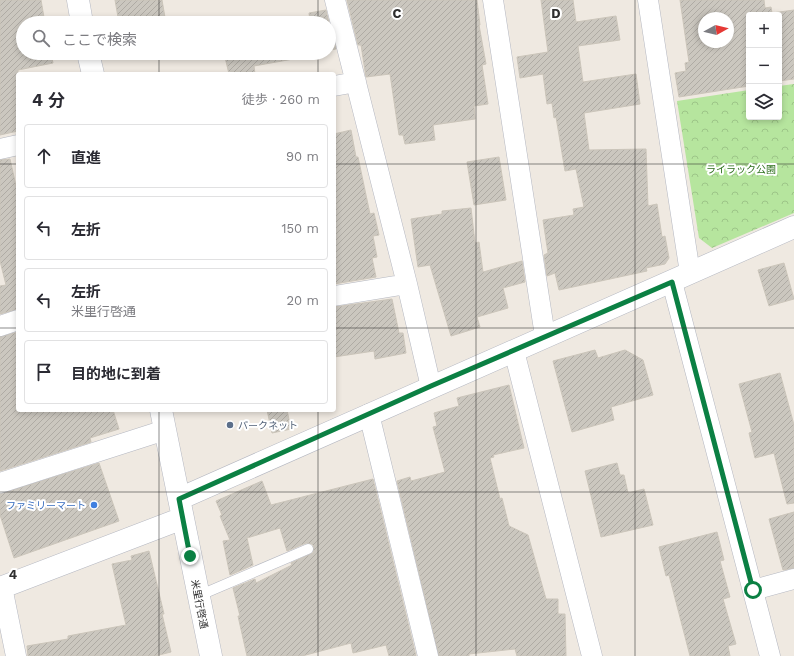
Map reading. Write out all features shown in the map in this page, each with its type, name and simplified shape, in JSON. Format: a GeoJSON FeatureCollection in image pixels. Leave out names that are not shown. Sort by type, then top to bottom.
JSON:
{"type":"FeatureCollection","features":[{"type":"Feature","properties":{"kind":"street"},"geometry":{"type":"LineString","coordinates":[[78,0],[81,16]]}},
{"type":"Feature","properties":{"kind":"street"},"geometry":{"type":"LineString","coordinates":[[335,0],[407,284],[431,386]]}},
{"type":"Feature","properties":{"kind":"street"},"geometry":{"type":"LineString","coordinates":[[493,0],[545,336]]}},
{"type":"Feature","properties":{"kind":"street"},"geometry":{"type":"LineString","coordinates":[[648,0],[681,278],[753,590],[770,656]]}},
{"type":"Feature","properties":{"kind":"street"},"geometry":{"type":"LineString","coordinates":[[90,60],[93,72]]}},
{"type":"Feature","properties":{"kind":"street"},"geometry":{"type":"LineString","coordinates":[[336,86],[356,82]]}},
{"type":"Feature","properties":{"kind":"street"},"geometry":{"type":"LineString","coordinates":[[0,149],[16,145]]}},
{"type":"Feature","properties":{"kind":"street"},"geometry":{"type":"LineString","coordinates":[[16,656],[1,587],[181,508],[369,414],[794,227]]}},
{"type":"Feature","properties":{"kind":"street"},"geometry":{"type":"LineString","coordinates":[[336,296],[407,284]]}},
{"type":"Feature","properties":{"kind":"street"},"geometry":{"type":"LineString","coordinates":[[0,326],[16,321]]}},
{"type":"Feature","properties":{"kind":"street"},"geometry":{"type":"LineString","coordinates":[[514,351],[592,656]]}},
{"type":"Feature","properties":{"kind":"street"},"geometry":{"type":"LineString","coordinates":[[369,414],[428,656]]}},
{"type":"Feature","properties":{"kind":"street"},"geometry":{"type":"LineString","coordinates":[[0,483],[163,420]]}},
{"type":"Feature","properties":{"kind":"street","name":"米里行啓通"},"geometry":{"type":"LineString","coordinates":[[163,420],[211,656]]}},
{"type":"Feature","properties":{"kind":"street"},"geometry":{"type":"LineString","coordinates":[[753,590],[794,579]]}},
{"type":"Feature","properties":{"kind":"lane"},"geometry":{"type":"LineString","coordinates":[[198,596],[308,549]]}},
{"type":"Feature","properties":{"kind":"green space","name":"ライラック公園"},"geometry":{"type":"Polygon","coordinates":[[[794,84],[794,213],[712,248],[699,238],[677,101],[746,90],[746,120],[782,120],[782,86],[794,84]]]}},
{"type":"Feature","properties":{"kind":"building"},"geometry":{"type":"Polygon","coordinates":[[[0,0],[41,0],[44,16],[16,16],[16,60],[52,60],[53,63],[18,70],[18,72],[16,72],[16,131],[0,135],[0,0]]]}},
{"type":"Feature","properties":{"kind":"building"},"geometry":{"type":"Polygon","coordinates":[[[115,0],[162,0],[165,16],[118,16],[115,0]]]}},
{"type":"Feature","properties":{"kind":"building"},"geometry":{"type":"Polygon","coordinates":[[[347,0],[477,0],[479,25],[486,64],[482,65],[488,104],[474,106],[475,119],[433,125],[435,140],[405,144],[403,135],[399,135],[390,74],[366,77],[361,45],[358,45],[347,0]]]}},
{"type":"Feature","properties":{"kind":"building"},"geometry":{"type":"Polygon","coordinates":[[[541,0],[573,0],[576,22],[616,16],[620,40],[578,46],[583,82],[636,74],[640,104],[584,113],[589,150],[646,149],[648,206],[657,204],[662,237],[665,236],[669,258],[665,264],[646,268],[647,271],[559,290],[555,273],[547,276],[544,255],[548,253],[543,220],[574,215],[573,209],[584,207],[576,169],[565,171],[556,117],[554,118],[552,103],[547,104],[543,74],[520,78],[517,57],[548,52],[541,0]]]}},
{"type":"Feature","properties":{"kind":"building"},"geometry":{"type":"Polygon","coordinates":[[[680,0],[764,0],[765,8],[771,7],[772,12],[746,12],[746,86],[679,97],[675,73],[686,71],[685,63],[689,62],[680,0]]]}},
{"type":"Feature","properties":{"kind":"building"},"geometry":{"type":"Polygon","coordinates":[[[326,10],[327,16],[309,16],[309,13],[326,10]]]}},
{"type":"Feature","properties":{"kind":"building"},"geometry":{"type":"Polygon","coordinates":[[[794,10],[794,79],[782,81],[782,12],[779,12],[794,10]]]}},
{"type":"Feature","properties":{"kind":"building"},"geometry":{"type":"Polygon","coordinates":[[[226,60],[288,60],[254,66],[255,72],[229,72],[226,60]]]}},
{"type":"Feature","properties":{"kind":"building"},"geometry":{"type":"Polygon","coordinates":[[[351,130],[370,214],[374,213],[379,235],[373,236],[377,257],[372,258],[376,277],[336,284],[336,134],[351,130]]]}},
{"type":"Feature","properties":{"kind":"building"},"geometry":{"type":"Polygon","coordinates":[[[499,157],[506,200],[474,205],[467,162],[499,157]]]}},
{"type":"Feature","properties":{"kind":"building"},"geometry":{"type":"Polygon","coordinates":[[[10,159],[16,186],[16,310],[0,314],[0,286],[6,285],[0,261],[0,160],[10,159]]]}},
{"type":"Feature","properties":{"kind":"building"},"geometry":{"type":"Polygon","coordinates":[[[471,208],[475,243],[479,242],[483,272],[522,261],[525,282],[503,288],[508,308],[477,317],[480,327],[451,336],[430,265],[418,267],[411,219],[442,214],[442,211],[471,208]]]}},
{"type":"Feature","properties":{"kind":"building"},"geometry":{"type":"Polygon","coordinates":[[[784,263],[794,299],[769,306],[758,270],[784,263]]]}},
{"type":"Feature","properties":{"kind":"building"},"geometry":{"type":"Polygon","coordinates":[[[392,299],[399,333],[403,333],[406,353],[375,359],[374,351],[336,357],[336,307],[392,299]]]}},
{"type":"Feature","properties":{"kind":"building"},"geometry":{"type":"Polygon","coordinates":[[[16,333],[16,412],[114,412],[119,429],[90,438],[91,442],[0,471],[0,337],[16,333]]]}},
{"type":"Feature","properties":{"kind":"building"},"geometry":{"type":"Polygon","coordinates":[[[595,350],[598,358],[625,350],[643,360],[653,395],[611,407],[614,420],[572,432],[553,361],[595,350]]]}},
{"type":"Feature","properties":{"kind":"building"},"geometry":{"type":"Polygon","coordinates":[[[780,373],[794,425],[794,503],[787,504],[774,453],[755,458],[749,433],[752,432],[739,384],[780,373]]]}},
{"type":"Feature","properties":{"kind":"building"},"geometry":{"type":"Polygon","coordinates":[[[509,385],[524,448],[493,455],[494,457],[490,458],[500,499],[502,498],[509,526],[528,535],[546,599],[558,599],[558,614],[565,614],[566,656],[517,656],[515,649],[469,654],[469,656],[439,656],[397,481],[410,477],[411,481],[445,472],[433,427],[437,426],[434,413],[459,406],[457,398],[509,385]]]}},
{"type":"Feature","properties":{"kind":"building"},"geometry":{"type":"Polygon","coordinates":[[[267,412],[287,412],[291,429],[272,433],[267,412]]]}},
{"type":"Feature","properties":{"kind":"building"},"geometry":{"type":"Polygon","coordinates":[[[99,463],[119,521],[14,558],[0,515],[0,494],[99,463]]]}},
{"type":"Feature","properties":{"kind":"building"},"geometry":{"type":"Polygon","coordinates":[[[617,463],[620,475],[624,475],[628,493],[644,489],[653,525],[601,537],[585,471],[617,463]]]}},
{"type":"Feature","properties":{"kind":"building"},"geometry":{"type":"Polygon","coordinates":[[[373,479],[416,656],[389,656],[386,645],[353,653],[351,643],[302,656],[247,656],[238,616],[240,616],[233,588],[255,579],[256,583],[292,565],[291,563],[313,553],[314,547],[312,544],[306,543],[287,551],[280,528],[247,538],[253,565],[230,575],[223,541],[230,540],[220,516],[222,515],[216,501],[262,481],[271,505],[373,479]]]}},
{"type":"Feature","properties":{"kind":"building"},"geometry":{"type":"Polygon","coordinates":[[[794,512],[794,568],[783,570],[769,519],[794,512]]]}},
{"type":"Feature","properties":{"kind":"building"},"geometry":{"type":"Polygon","coordinates":[[[717,532],[724,560],[720,561],[730,597],[723,599],[736,644],[728,646],[730,656],[690,656],[669,575],[666,576],[659,547],[717,532]]]}},
{"type":"Feature","properties":{"kind":"building"},"geometry":{"type":"Polygon","coordinates":[[[149,551],[164,614],[162,614],[171,652],[155,656],[28,656],[27,646],[68,639],[68,636],[126,625],[112,564],[132,560],[131,556],[149,551]]]}},
{"type":"Feature","properties":{"kind":"place","name":"パークネット"},"geometry":{"type":"Point","coordinates":[230,425]}},
{"type":"Feature","properties":{"kind":"place","name":"ファミリーマート"},"geometry":{"type":"Point","coordinates":[94,505]}},
{"type":"Feature","properties":{"kind":"route"},"geometry":{"type":"LineString","coordinates":[[190,556],[179,499],[431,386],[672,282],[753,590]]}}]}
